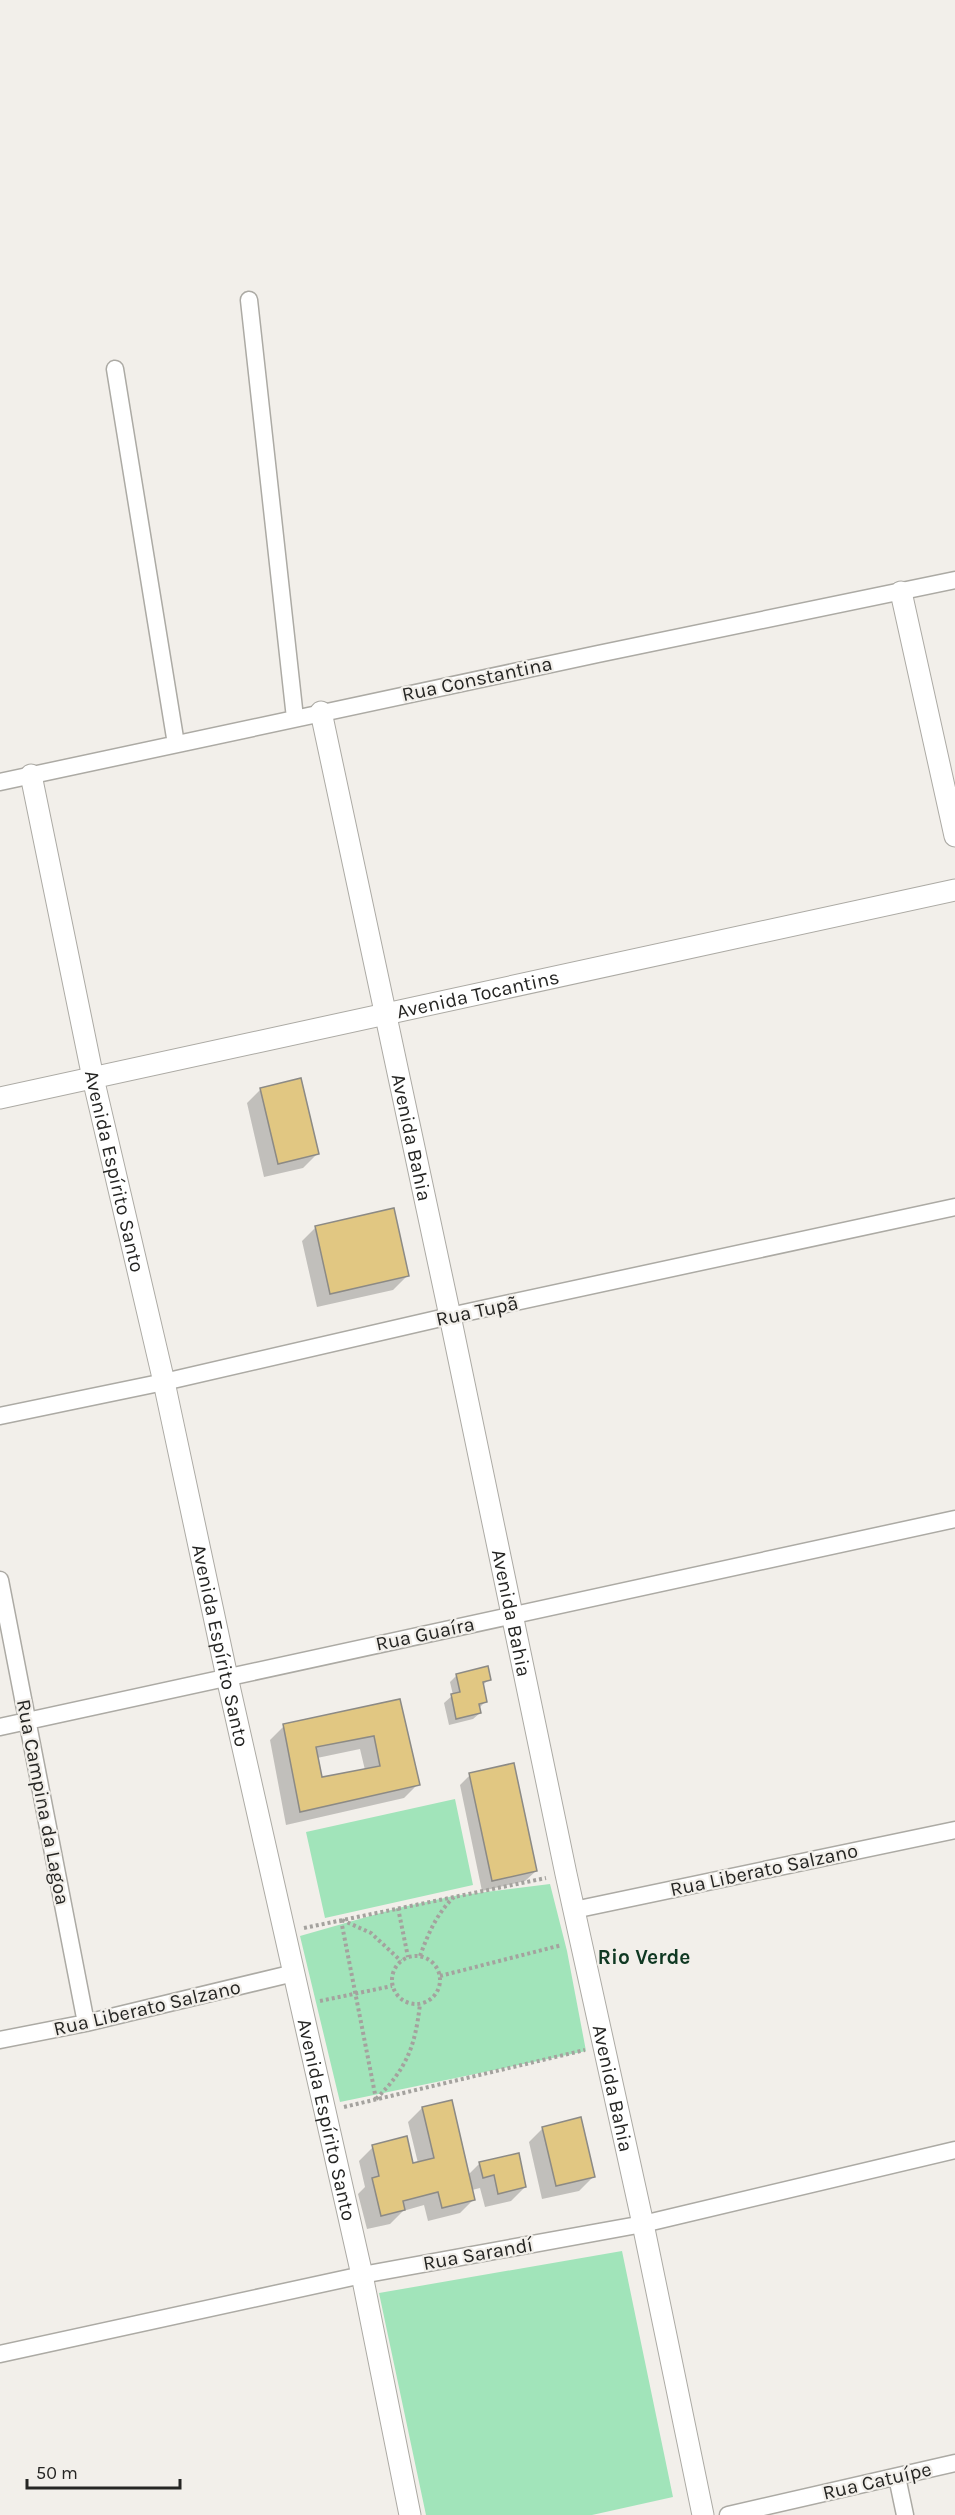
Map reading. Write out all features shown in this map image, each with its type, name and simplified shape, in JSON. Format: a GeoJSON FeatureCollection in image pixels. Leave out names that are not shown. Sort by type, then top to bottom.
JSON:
{"type":"FeatureCollection","features":[{"type":"Feature","properties":{"kind":"street"},"geometry":{"type":"LineString","coordinates":[[249,300],[295,718]]}},
{"type":"Feature","properties":{"kind":"street"},"geometry":{"type":"LineString","coordinates":[[115,369],[176,744]]}},
{"type":"Feature","properties":{"kind":"street","name":"Rua Constantina"},"geometry":{"type":"LineString","coordinates":[[0,782],[321,712],[955,580]]}},
{"type":"Feature","properties":{"kind":"street"},"geometry":{"type":"LineString","coordinates":[[900,592],[955,836]]}},
{"type":"Feature","properties":{"kind":"street","name":"Avenida Bahia"},"geometry":{"type":"LineString","coordinates":[[321,712],[703,2515]]}},
{"type":"Feature","properties":{"kind":"street","name":"Avenida Espírito Santo"},"geometry":{"type":"LineString","coordinates":[[31,775],[93,1078],[164,1382],[227,1677],[362,2275],[410,2515]]}},
{"type":"Feature","properties":{"kind":"street","name":"Avenida Tocantins"},"geometry":{"type":"LineString","coordinates":[[0,1098],[955,891]]}},
{"type":"Feature","properties":{"kind":"street","name":"Rua Tupã"},"geometry":{"type":"LineString","coordinates":[[0,1416],[164,1382],[450,1316],[955,1207]]}},
{"type":"Feature","properties":{"kind":"street","name":"Rua Guaíra"},"geometry":{"type":"LineString","coordinates":[[0,1728],[955,1519]]}},
{"type":"Feature","properties":{"kind":"street","name":"Rua Campina da Lagoa"},"geometry":{"type":"LineString","coordinates":[[0,1580],[86,2023]]}},
{"type":"Feature","properties":{"kind":"street","name":"Rua Liberato Salzano"},"geometry":{"type":"LineString","coordinates":[[574,1910],[955,1830]]}},
{"type":"Feature","properties":{"kind":"street","name":"Rua Liberato Salzano"},"geometry":{"type":"LineString","coordinates":[[0,2040],[86,2023],[294,1973]]}},
{"type":"Feature","properties":{"kind":"street","name":"Rua Sarandí"},"geometry":{"type":"LineString","coordinates":[[0,2354],[362,2275],[643,2224],[955,2150]]}},
{"type":"Feature","properties":{"kind":"street","name":"Rua Catuípe"},"geometry":{"type":"LineString","coordinates":[[728,2515],[955,2463]]}},
{"type":"Feature","properties":{"kind":"street"},"geometry":{"type":"LineString","coordinates":[[897,2477],[905,2515]]}},
{"type":"Feature","properties":{"kind":"path"},"geometry":{"type":"LineString","coordinates":[[285,1932],[566,1874]]}},
{"type":"Feature","properties":{"kind":"path"},"geometry":{"type":"LineString","coordinates":[[420,1956],[435,1922],[454,1896]]}},
{"type":"Feature","properties":{"kind":"path"},"geometry":{"type":"LineString","coordinates":[[398,1908],[408,1957]]}},
{"type":"Feature","properties":{"kind":"path"},"geometry":{"type":"LineString","coordinates":[[341,1920],[371,1933],[401,1961]]}},
{"type":"Feature","properties":{"kind":"path"},"geometry":{"type":"LineString","coordinates":[[341,1920],[376,2099]]}},
{"type":"Feature","properties":{"kind":"path"},"geometry":{"type":"LineString","coordinates":[[440,1976],[567,1944],[581,1943]]}},
{"type":"Feature","properties":{"kind":"path"},"geometry":{"type":"LineString","coordinates":[[420,1956],[434,1963],[441,1984],[434,1997],[413,2005],[399,1998],[392,1986],[393,1972],[401,1961],[408,1957],[420,1956]]}},
{"type":"Feature","properties":{"kind":"path"},"geometry":{"type":"LineString","coordinates":[[302,2005],[392,1986]]}},
{"type":"Feature","properties":{"kind":"path"},"geometry":{"type":"LineString","coordinates":[[376,2099],[408,2059],[415,2042],[420,2004]]}},
{"type":"Feature","properties":{"kind":"path"},"geometry":{"type":"LineString","coordinates":[[326,2111],[605,2045]]}},
{"type":"Feature","properties":{"kind":"green space"},"geometry":{"type":"Polygon","coordinates":[[[455,1799],[473,1885],[325,1918],[306,1832],[455,1799]]]}},
{"type":"Feature","properties":{"kind":"green space"},"geometry":{"type":"Polygon","coordinates":[[[550,1884],[567,1951],[586,2051],[340,2102],[300,1936],[398,1908],[454,1896],[550,1884]]]}},
{"type":"Feature","properties":{"kind":"green space"},"geometry":{"type":"Polygon","coordinates":[[[622,2251],[673,2497],[592,2515],[426,2515],[379,2293],[622,2251]]]}},
{"type":"Feature","properties":{"kind":"building"},"geometry":{"type":"Polygon","coordinates":[[[301,1078],[319,1154],[278,1164],[260,1088],[301,1078]]]}},
{"type":"Feature","properties":{"kind":"building"},"geometry":{"type":"Polygon","coordinates":[[[394,1208],[409,1276],[330,1294],[315,1226],[394,1208]]]}},
{"type":"Feature","properties":{"kind":"building"},"geometry":{"type":"Polygon","coordinates":[[[488,1666],[491,1680],[483,1682],[487,1702],[479,1704],[481,1713],[456,1719],[451,1694],[460,1692],[456,1674],[488,1666]]]}},
{"type":"Feature","properties":{"kind":"building"},"geometry":{"type":"Polygon","coordinates":[[[400,1699],[420,1785],[300,1812],[283,1724],[400,1699]],[[374,1736],[316,1747],[322,1777],[380,1766],[374,1736]]]}},
{"type":"Feature","properties":{"kind":"building"},"geometry":{"type":"Polygon","coordinates":[[[514,1763],[537,1871],[492,1881],[469,1773],[514,1763]]]}},
{"type":"Feature","properties":{"kind":"building"},"geometry":{"type":"Polygon","coordinates":[[[452,2100],[475,2200],[442,2208],[438,2192],[403,2201],[405,2210],[381,2216],[372,2178],[379,2176],[372,2145],[407,2136],[413,2163],[434,2158],[422,2107],[452,2100]]]}},
{"type":"Feature","properties":{"kind":"building"},"geometry":{"type":"Polygon","coordinates":[[[581,2117],[595,2177],[556,2186],[542,2127],[581,2117]]]}},
{"type":"Feature","properties":{"kind":"building"},"geometry":{"type":"Polygon","coordinates":[[[519,2153],[526,2187],[498,2194],[494,2175],[483,2178],[479,2162],[519,2153]]]}},
{"type":"Feature","properties":{"kind":"district","name":"Rio Verde"},"geometry":{"type":"Point","coordinates":[644,1957]}}]}
